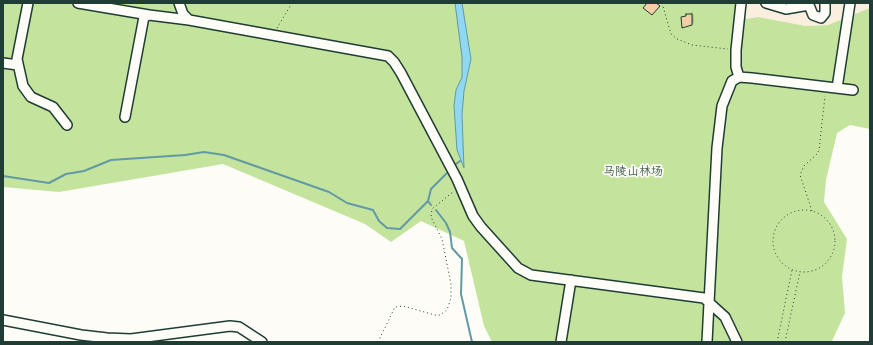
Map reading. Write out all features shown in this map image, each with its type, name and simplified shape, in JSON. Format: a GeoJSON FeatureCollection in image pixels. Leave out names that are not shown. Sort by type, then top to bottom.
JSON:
{"type":"FeatureCollection","features":[{"type":"Feature","properties":{"kind":"street"},"geometry":{"type":"LineString","coordinates":[[28,3],[17,59],[20,76],[26,92],[36,100],[53,107],[67,124]]}},
{"type":"Feature","properties":{"kind":"street"},"geometry":{"type":"LineString","coordinates":[[78,3],[189,20],[388,56],[401,73],[460,187],[468,207],[481,227],[518,268],[531,275],[704,298],[725,317],[737,342]]}},
{"type":"Feature","properties":{"kind":"street"},"geometry":{"type":"LineString","coordinates":[[178,3],[183,14],[189,20]]}},
{"type":"Feature","properties":{"kind":"street"},"geometry":{"type":"LineString","coordinates":[[739,77],[736,67],[736,50],[741,3]]}},
{"type":"Feature","properties":{"kind":"street"},"geometry":{"type":"LineString","coordinates":[[766,3],[786,9],[808,5],[813,15],[821,18],[826,13],[825,3]]}},
{"type":"Feature","properties":{"kind":"street"},"geometry":{"type":"LineString","coordinates":[[835,88],[850,3]]}},
{"type":"Feature","properties":{"kind":"street"},"geometry":{"type":"LineString","coordinates":[[125,117],[142,22],[144,17],[149,15]]}},
{"type":"Feature","properties":{"kind":"street"},"geometry":{"type":"LineString","coordinates":[[3,63],[18,66]]}},
{"type":"Feature","properties":{"kind":"street"},"geometry":{"type":"LineString","coordinates":[[707,342],[717,148],[722,106],[732,82],[739,77],[853,90]]}},
{"type":"Feature","properties":{"kind":"street"},"geometry":{"type":"LineString","coordinates":[[561,342],[572,280]]}},
{"type":"Feature","properties":{"kind":"street"},"geometry":{"type":"LineString","coordinates":[[3,320],[81,336],[131,339],[230,326],[239,327],[262,342]]}},
{"type":"Feature","properties":{"kind":"path"},"geometry":{"type":"LineString","coordinates":[[273,36],[292,3]]}},
{"type":"Feature","properties":{"kind":"path"},"geometry":{"type":"LineString","coordinates":[[662,3],[671,34],[677,39],[692,44],[736,50]]}},
{"type":"Feature","properties":{"kind":"path"},"geometry":{"type":"LineString","coordinates":[[812,211],[800,175],[804,166],[817,154],[819,150],[826,95],[835,88]]}},
{"type":"Feature","properties":{"kind":"path"},"geometry":{"type":"LineString","coordinates":[[378,342],[395,308],[403,306],[435,315],[440,315],[447,310],[451,298],[449,269],[442,239],[431,217],[432,209],[460,187]]}},
{"type":"Feature","properties":{"kind":"path"},"geometry":{"type":"LineString","coordinates":[[796,210],[812,211],[825,218],[831,226],[834,236],[834,246],[830,256],[824,264],[815,269],[800,271],[792,269],[779,259],[774,250],[772,240],[774,230],[779,221],[787,214],[796,210]]}},
{"type":"Feature","properties":{"kind":"path"},"geometry":{"type":"LineString","coordinates":[[777,342],[792,269]]}},
{"type":"Feature","properties":{"kind":"path"},"geometry":{"type":"LineString","coordinates":[[784,342],[800,271]]}},
{"type":"Feature","properties":{"kind":"shaded area"},"geometry":{"type":"Polygon","coordinates":[[[735,3],[870,3],[870,8],[828,25],[806,26],[758,17],[746,19],[735,10],[735,3]]]}},
{"type":"Feature","properties":{"kind":"green space","name":"马陵山林场"},"geometry":{"type":"Polygon","coordinates":[[[3,3],[735,3],[735,10],[746,19],[758,17],[806,26],[828,25],[870,8],[870,129],[850,125],[837,133],[826,180],[824,202],[847,239],[842,277],[845,313],[832,341],[829,342],[492,342],[484,326],[464,241],[421,221],[391,242],[365,224],[223,164],[59,192],[3,187],[3,3]]]}},
{"type":"Feature","properties":{"kind":"water"},"geometry":{"type":"Polygon","coordinates":[[[455,3],[462,3],[471,59],[464,91],[462,115],[464,168],[457,150],[454,106],[456,90],[462,77],[462,57],[455,3]]]}},
{"type":"Feature","properties":{"kind":"building"},"geometry":{"type":"Polygon","coordinates":[[[647,3],[656,3],[660,6],[652,15],[643,8],[647,3]]]}},
{"type":"Feature","properties":{"kind":"building"},"geometry":{"type":"Polygon","coordinates":[[[686,14],[692,14],[692,25],[682,28],[681,17],[686,16],[686,14]]]}},
{"type":"Feature","properties":{"kind":"waterway"},"geometry":{"type":"LineString","coordinates":[[3,176],[49,183],[66,174],[84,171],[111,160],[185,155],[204,152],[224,155],[329,192],[347,203],[373,210],[379,221],[387,228],[400,229],[428,201]]}},
{"type":"Feature","properties":{"kind":"waterway"},"geometry":{"type":"LineString","coordinates":[[456,164],[460,161]]}},
{"type":"Feature","properties":{"kind":"waterway"},"geometry":{"type":"LineString","coordinates":[[431,205],[428,201],[431,189],[447,173]]}},
{"type":"Feature","properties":{"kind":"waterway"},"geometry":{"type":"LineString","coordinates":[[436,210],[446,223],[450,232],[452,248],[462,259],[461,294],[472,342]]}}]}
